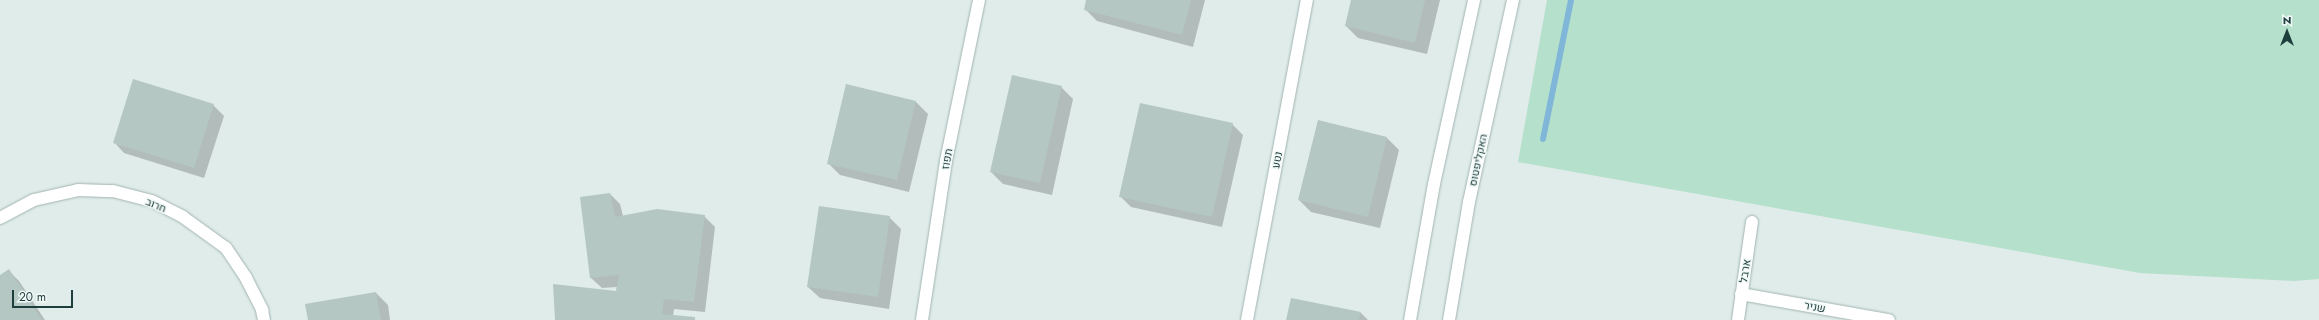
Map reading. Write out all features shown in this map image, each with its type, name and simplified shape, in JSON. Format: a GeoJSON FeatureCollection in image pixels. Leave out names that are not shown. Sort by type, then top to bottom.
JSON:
{"type":"FeatureCollection","features":[{"type":"Feature","properties":{"kind":"street","name":"תפוז"},"geometry":{"type":"LineString","coordinates":[[922,320],[946,161],[979,0]]}},
{"type":"Feature","properties":{"kind":"street","name":"נטע"},"geometry":{"type":"LineString","coordinates":[[1247,320],[1307,0]]}},
{"type":"Feature","properties":{"kind":"street"},"geometry":{"type":"LineString","coordinates":[[1410,320],[1434,184],[1474,0]]}},
{"type":"Feature","properties":{"kind":"street","name":"האקליפטוס"},"geometry":{"type":"LineString","coordinates":[[1449,320],[1469,202],[1513,0]]}},
{"type":"Feature","properties":{"kind":"street","name":"חרוב"},"geometry":{"type":"LineString","coordinates":[[0,218],[34,200],[78,190],[113,191],[152,201],[184,217],[226,248],[246,278],[262,310],[264,320]]}},
{"type":"Feature","properties":{"kind":"street","name":"ארבל"},"geometry":{"type":"LineString","coordinates":[[1738,320],[1752,222]]}},
{"type":"Feature","properties":{"kind":"street","name":"שניר"},"geometry":{"type":"LineString","coordinates":[[1741,294],[1888,320]]}},
{"type":"Feature","properties":{"kind":"green space"},"geometry":{"type":"Polygon","coordinates":[[[1547,0],[2319,0],[2319,279],[2294,281],[2140,273],[1518,162],[1547,0]]]}},
{"type":"Feature","properties":{"kind":"building"},"geometry":{"type":"Polygon","coordinates":[[[1086,0],[1191,0],[1182,35],[1084,10],[1086,0]]]}},
{"type":"Feature","properties":{"kind":"building"},"geometry":{"type":"Polygon","coordinates":[[[1351,0],[1425,0],[1415,43],[1345,26],[1351,0]]]}},
{"type":"Feature","properties":{"kind":"building"},"geometry":{"type":"Polygon","coordinates":[[[1012,75],[1062,86],[1040,183],[990,172],[1012,75]]]}},
{"type":"Feature","properties":{"kind":"building"},"geometry":{"type":"Polygon","coordinates":[[[133,79],[214,104],[194,168],[113,143],[133,79]]]}},
{"type":"Feature","properties":{"kind":"building"},"geometry":{"type":"Polygon","coordinates":[[[846,84],[916,101],[897,180],[827,164],[846,84]]]}},
{"type":"Feature","properties":{"kind":"building"},"geometry":{"type":"Polygon","coordinates":[[[1140,103],[1233,123],[1212,217],[1119,197],[1140,103]]]}},
{"type":"Feature","properties":{"kind":"building"},"geometry":{"type":"Polygon","coordinates":[[[1318,120],[1387,137],[1368,217],[1298,200],[1318,120]]]}},
{"type":"Feature","properties":{"kind":"building"},"geometry":{"type":"Polygon","coordinates":[[[610,193],[615,217],[657,209],[705,215],[694,302],[664,299],[662,314],[695,317],[695,320],[555,320],[553,284],[616,291],[619,275],[590,278],[580,197],[610,193]]]}},
{"type":"Feature","properties":{"kind":"building"},"geometry":{"type":"Polygon","coordinates":[[[819,206],[890,216],[878,297],[807,287],[819,206]]]}},
{"type":"Feature","properties":{"kind":"building"},"geometry":{"type":"Polygon","coordinates":[[[9,269],[42,320],[0,320],[0,275],[9,269]]]}},
{"type":"Feature","properties":{"kind":"building"},"geometry":{"type":"Polygon","coordinates":[[[376,292],[381,320],[308,320],[305,304],[376,292]]]}},
{"type":"Feature","properties":{"kind":"building"},"geometry":{"type":"Polygon","coordinates":[[[1291,298],[1361,312],[1359,320],[1286,320],[1291,298]]]}},
{"type":"Feature","properties":{"kind":"waterway"},"geometry":{"type":"LineString","coordinates":[[1543,139],[1571,0]]}}]}
